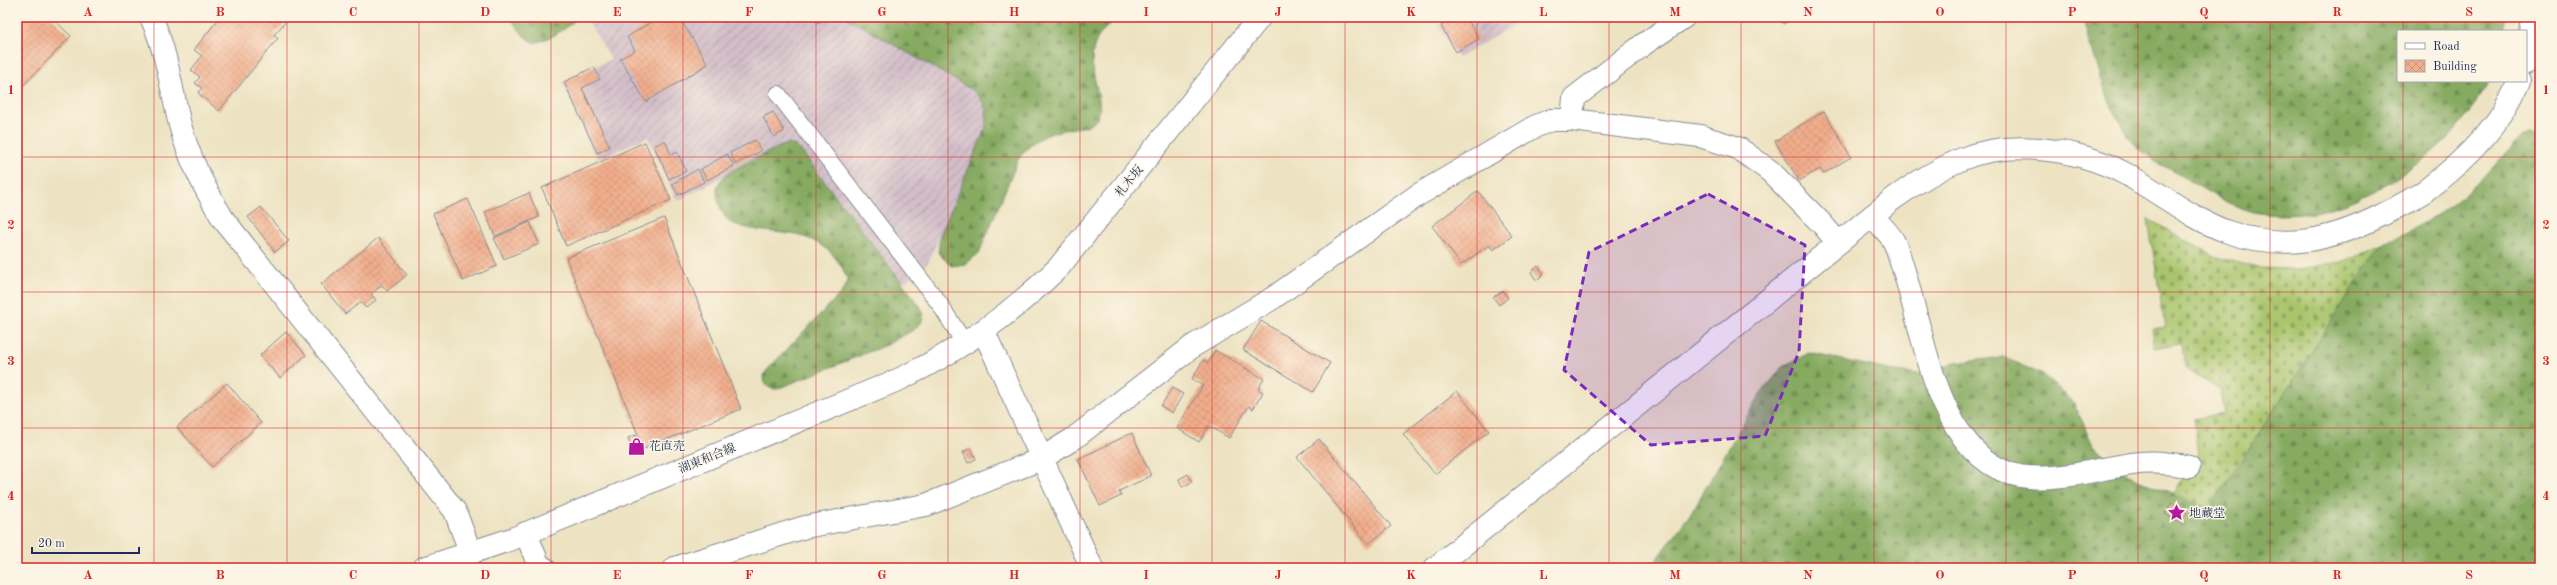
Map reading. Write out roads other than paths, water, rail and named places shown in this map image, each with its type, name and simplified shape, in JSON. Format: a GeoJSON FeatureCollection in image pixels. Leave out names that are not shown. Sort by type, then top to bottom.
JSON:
{"type":"FeatureCollection","features":[{"type":"Feature","properties":{"kind":"street"},"geometry":{"type":"LineString","coordinates":[[151,17],[160,37],[169,68],[180,126],[191,159],[205,189],[223,219],[455,511],[471,554]]}},
{"type":"Feature","properties":{"kind":"street","name":"札木坂"},"geometry":{"type":"LineString","coordinates":[[984,332],[1024,301],[1059,267],[1260,17]]}},
{"type":"Feature","properties":{"kind":"street"},"geometry":{"type":"LineString","coordinates":[[1572,120],[1574,98],[1644,44],[1684,17]]}},
{"type":"Feature","properties":{"kind":"street"},"geometry":{"type":"LineString","coordinates":[[2527,55],[2532,17]]}},
{"type":"Feature","properties":{"kind":"street"},"geometry":{"type":"LineString","coordinates":[[1435,568],[1838,243],[1926,175],[1964,158],[2004,150],[2045,149],[2085,157],[2123,172],[2227,232],[2261,242],[2297,243],[2333,237],[2414,199],[2456,167],[2490,128],[2514,95],[2519,82]]}},
{"type":"Feature","properties":{"kind":"street"},"geometry":{"type":"LineString","coordinates":[[675,568],[805,527],[926,505],[1041,458],[1073,438],[1193,346],[1273,298],[1418,195],[1534,127],[1551,120],[1572,120],[1700,136],[1738,148],[1770,171],[1838,243]]}},
{"type":"Feature","properties":{"kind":"street"},"geometry":{"type":"LineString","coordinates":[[1872,216],[1894,243],[1939,392],[1957,429],[1984,460],[2020,476],[2059,476],[2153,462],[2189,466]]}},
{"type":"Feature","properties":{"kind":"street"},"geometry":{"type":"LineString","coordinates":[[984,332],[1092,568]]}},
{"type":"Feature","properties":{"kind":"street","name":"湖東和合線"},"geometry":{"type":"LineString","coordinates":[[424,568],[471,554],[526,533],[900,379],[984,332]]}},
{"type":"Feature","properties":{"kind":"street"},"geometry":{"type":"LineString","coordinates":[[526,533],[539,566],[544,568]]}},
{"type":"Feature","properties":{"kind":"lane"},"geometry":{"type":"LineString","coordinates":[[778,94],[939,303],[965,344]]}},
{"type":"Feature","properties":{"kind":"place","name":"花直売"},"geometry":{"type":"Point","coordinates":[636,446]}},
{"type":"Feature","properties":{"kind":"place","name":"地蔵堂"},"geometry":{"type":"Point","coordinates":[2176,513]}}]}
